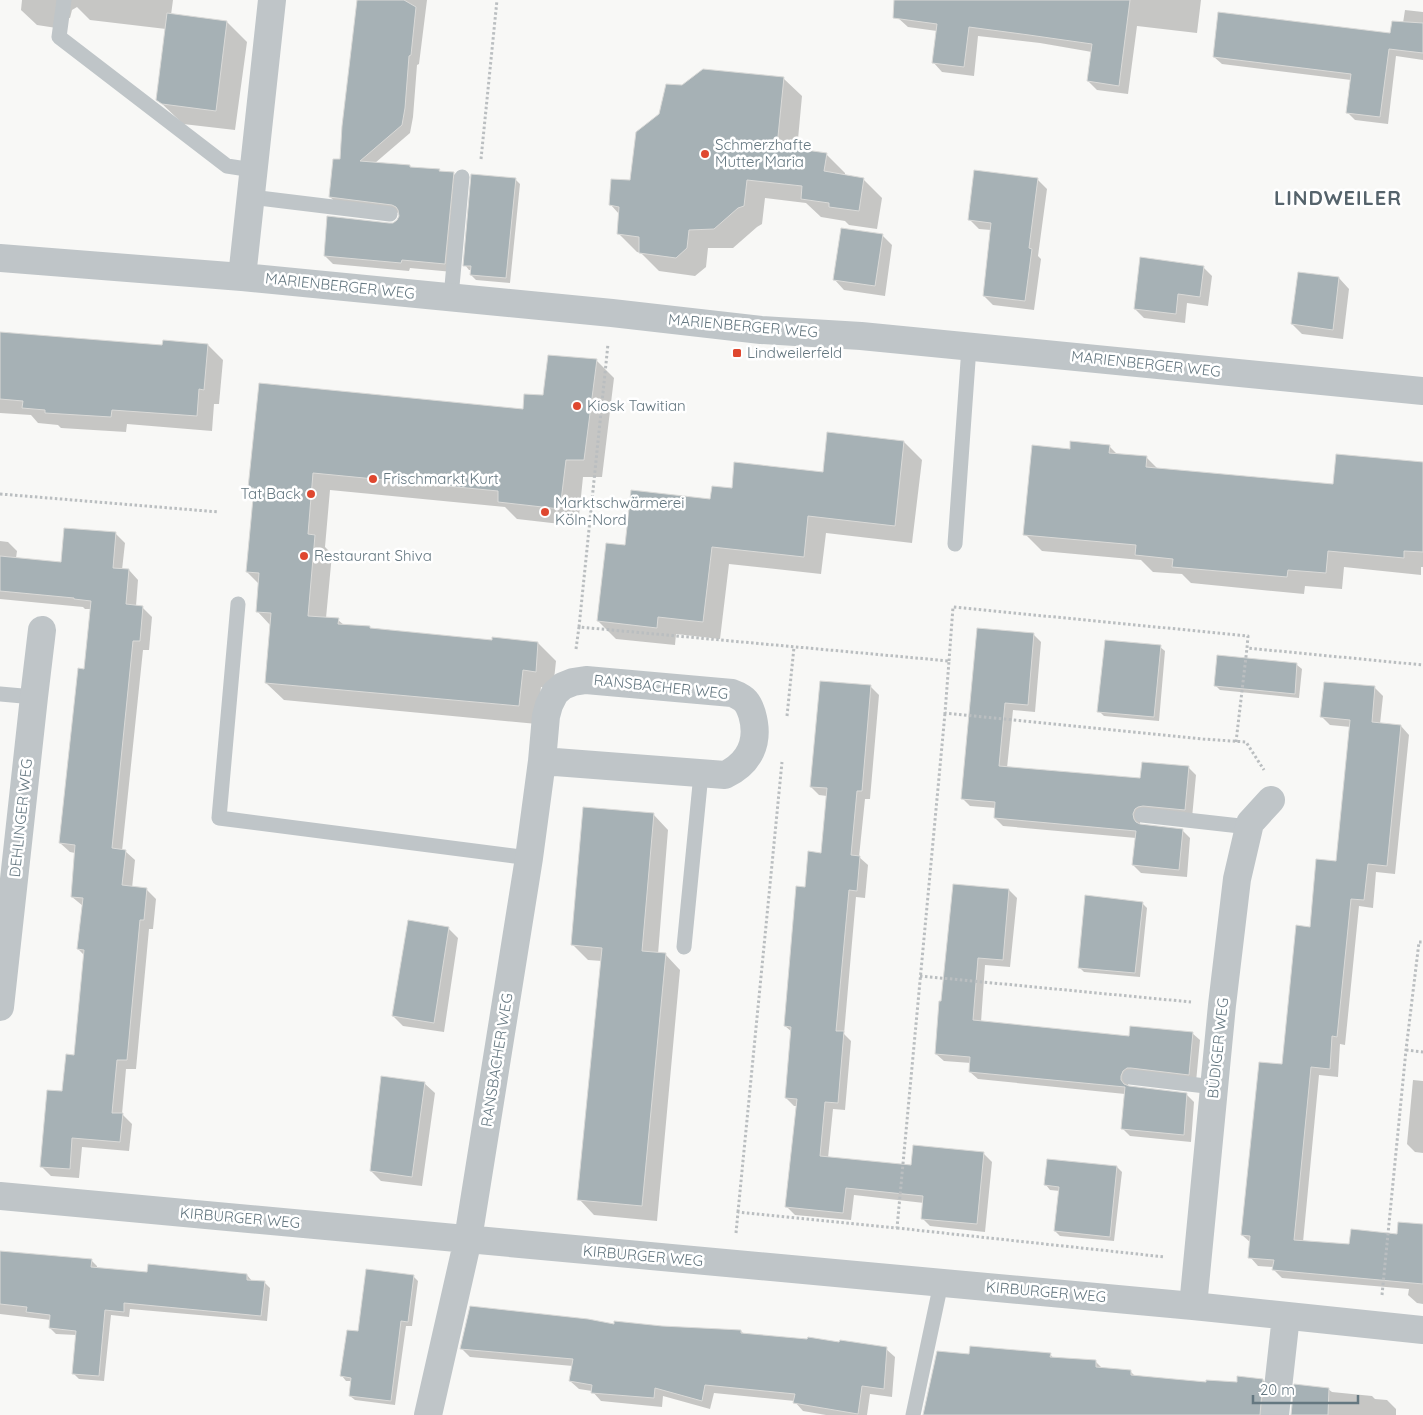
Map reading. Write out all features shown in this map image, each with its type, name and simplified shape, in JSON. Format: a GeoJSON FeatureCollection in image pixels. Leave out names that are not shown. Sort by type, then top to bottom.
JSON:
{"type":"FeatureCollection","features":[{"type":"Feature","properties":{"kind":"street"},"geometry":{"type":"LineString","coordinates":[[242,277],[272,0]]}},
{"type":"Feature","properties":{"kind":"street","name":"MARIENBERGER WEG"},"geometry":{"type":"LineString","coordinates":[[0,258],[242,277],[612,313],[761,330],[861,336],[1423,391]]}},
{"type":"Feature","properties":{"kind":"street","name":"DEHLINGER WEG"},"geometry":{"type":"LineString","coordinates":[[0,1007],[42,630]]}},
{"type":"Feature","properties":{"kind":"street","name":"RANSBACHER WEG"},"geometry":{"type":"LineString","coordinates":[[428,1415],[468,1240],[529,858],[546,716],[549,705],[555,694],[563,686],[586,680],[732,693],[742,698],[750,707],[755,725],[754,746],[746,759],[736,770],[724,775],[542,761]]}},
{"type":"Feature","properties":{"kind":"street","name":"BÜDIGER WEG"},"geometry":{"type":"LineString","coordinates":[[1193,1306],[1222,1005],[1237,879],[1250,823],[1271,800]]}},
{"type":"Feature","properties":{"kind":"street","name":"KIRBURGER WEG"},"geometry":{"type":"LineString","coordinates":[[0,1196],[1193,1306],[1423,1330]]}},
{"type":"Feature","properties":{"kind":"street"},"geometry":{"type":"LineString","coordinates":[[1275,1415],[1286,1316]]}},
{"type":"Feature","properties":{"kind":"lane"},"geometry":{"type":"LineString","coordinates":[[64,0],[59,37],[227,166],[252,183],[390,214]]}},
{"type":"Feature","properties":{"kind":"lane"},"geometry":{"type":"LineString","coordinates":[[450,297],[462,177]]}},
{"type":"Feature","properties":{"kind":"lane"},"geometry":{"type":"LineString","coordinates":[[955,544],[968,347]]}},
{"type":"Feature","properties":{"kind":"lane"},"geometry":{"type":"LineString","coordinates":[[238,604],[219,818],[529,858]]}},
{"type":"Feature","properties":{"kind":"lane"},"geometry":{"type":"LineString","coordinates":[[0,694],[34,697]]}},
{"type":"Feature","properties":{"kind":"lane"},"geometry":{"type":"LineString","coordinates":[[684,947],[701,774]]}},
{"type":"Feature","properties":{"kind":"lane"},"geometry":{"type":"LineString","coordinates":[[1142,816],[1249,827]]}},
{"type":"Feature","properties":{"kind":"lane"},"geometry":{"type":"LineString","coordinates":[[1130,1077],[1214,1087]]}},
{"type":"Feature","properties":{"kind":"lane"},"geometry":{"type":"LineString","coordinates":[[913,1415],[941,1283]]}},
{"type":"Feature","properties":{"kind":"path"},"geometry":{"type":"LineString","coordinates":[[462,177],[481,159],[496,0]]}},
{"type":"Feature","properties":{"kind":"path"},"geometry":{"type":"LineString","coordinates":[[573,682],[612,313]]}},
{"type":"Feature","properties":{"kind":"path"},"geometry":{"type":"LineString","coordinates":[[0,494],[219,512]]}},
{"type":"Feature","properties":{"kind":"path"},"geometry":{"type":"LineString","coordinates":[[897,1228],[945,713],[953,607],[1248,636],[1236,742]]}},
{"type":"Feature","properties":{"kind":"path"},"geometry":{"type":"LineString","coordinates":[[579,627],[949,661]]}},
{"type":"Feature","properties":{"kind":"path"},"geometry":{"type":"LineString","coordinates":[[787,716],[794,647]]}},
{"type":"Feature","properties":{"kind":"path"},"geometry":{"type":"LineString","coordinates":[[1247,648],[1423,665]]}},
{"type":"Feature","properties":{"kind":"path"},"geometry":{"type":"LineString","coordinates":[[945,713],[1246,742],[1264,771],[1271,800]]}},
{"type":"Feature","properties":{"kind":"path"},"geometry":{"type":"LineString","coordinates":[[733,1264],[783,756]]}},
{"type":"Feature","properties":{"kind":"path"},"geometry":{"type":"LineString","coordinates":[[1379,1325],[1406,1050],[1419,942],[1423,942]]}},
{"type":"Feature","properties":{"kind":"path"},"geometry":{"type":"LineString","coordinates":[[920,976],[1222,1005]]}},
{"type":"Feature","properties":{"kind":"path"},"geometry":{"type":"LineString","coordinates":[[1406,1050],[1423,1052]]}},
{"type":"Feature","properties":{"kind":"path"},"geometry":{"type":"LineString","coordinates":[[738,1212],[1197,1260]]}},
{"type":"Feature","properties":{"kind":"building"},"geometry":{"type":"Polygon","coordinates":[[[357,0],[404,0],[416,7],[402,125],[360,161],[410,165],[410,167],[454,172],[445,264],[402,260],[401,263],[324,256],[327,216],[393,223],[399,216],[398,210],[392,205],[329,197],[333,159],[340,159],[342,126],[357,0]]]}},
{"type":"Feature","properties":{"kind":"building"},"geometry":{"type":"Polygon","coordinates":[[[894,0],[1130,0],[1119,86],[1087,81],[1092,44],[969,27],[964,67],[932,63],[937,24],[893,18],[894,0]]]}},
{"type":"Feature","properties":{"kind":"building"},"geometry":{"type":"Polygon","coordinates":[[[1218,12],[1390,33],[1392,21],[1423,23],[1423,53],[1389,49],[1380,117],[1346,113],[1351,74],[1213,57],[1218,12]]]}},
{"type":"Feature","properties":{"kind":"building"},"geometry":{"type":"Polygon","coordinates":[[[167,13],[227,21],[216,111],[162,104],[156,100],[167,13]]]}},
{"type":"Feature","properties":{"kind":"building","name":"Schmerzhafte Mutter Maria"},"geometry":{"type":"Polygon","coordinates":[[[703,69],[784,77],[777,146],[827,153],[824,171],[864,178],[859,211],[829,207],[829,203],[801,199],[802,186],[747,180],[744,206],[738,208],[714,229],[689,230],[687,248],[676,258],[639,253],[639,237],[617,234],[619,207],[609,205],[611,179],[630,180],[636,132],[659,114],[666,84],[682,85],[703,69]]]}},
{"type":"Feature","properties":{"kind":"building"},"geometry":{"type":"Polygon","coordinates":[[[974,170],[1038,178],[1029,248],[1032,249],[1025,301],[983,296],[991,223],[968,220],[974,170]]]}},
{"type":"Feature","properties":{"kind":"building"},"geometry":{"type":"Polygon","coordinates":[[[471,174],[516,178],[506,278],[470,275],[471,266],[463,266],[471,174]]]}},
{"type":"Feature","properties":{"kind":"building"},"geometry":{"type":"Polygon","coordinates":[[[841,228],[883,234],[875,286],[833,280],[841,228]]]}},
{"type":"Feature","properties":{"kind":"building"},"geometry":{"type":"Polygon","coordinates":[[[1140,257],[1204,266],[1200,297],[1178,294],[1176,314],[1134,309],[1140,257]]]}},
{"type":"Feature","properties":{"kind":"building"},"geometry":{"type":"Polygon","coordinates":[[[1298,272],[1339,277],[1333,330],[1291,324],[1298,272]]]}},
{"type":"Feature","properties":{"kind":"building"},"geometry":{"type":"Polygon","coordinates":[[[0,332],[162,345],[163,340],[208,344],[204,390],[199,389],[197,416],[112,410],[111,417],[45,413],[45,410],[22,408],[23,401],[0,399],[0,332]]]}},
{"type":"Feature","properties":{"kind":"building"},"geometry":{"type":"Polygon","coordinates":[[[548,355],[597,359],[584,460],[566,460],[560,509],[498,502],[498,491],[313,473],[308,534],[315,535],[308,616],[339,618],[338,624],[370,626],[370,628],[492,640],[492,637],[538,642],[536,672],[523,670],[519,706],[265,683],[271,613],[256,612],[259,573],[246,572],[254,488],[248,488],[259,383],[523,409],[524,394],[543,395],[548,355]]]}},
{"type":"Feature","properties":{"kind":"building"},"geometry":{"type":"Polygon","coordinates":[[[827,432],[904,441],[895,526],[808,516],[804,557],[712,547],[703,622],[658,617],[657,628],[597,621],[606,543],[625,545],[631,490],[710,499],[712,486],[732,488],[734,462],[823,472],[827,432]]]}},
{"type":"Feature","properties":{"kind":"building"},"geometry":{"type":"Polygon","coordinates":[[[1070,441],[1110,445],[1109,453],[1147,456],[1146,467],[1333,484],[1336,454],[1423,462],[1423,552],[1404,551],[1404,558],[1328,551],[1326,573],[1288,570],[1287,577],[1172,567],[1173,559],[1135,555],[1136,545],[1023,535],[1032,445],[1070,449],[1070,441]]]}},
{"type":"Feature","properties":{"kind":"building"},"geometry":{"type":"Polygon","coordinates":[[[64,528],[116,532],[113,568],[129,569],[126,604],[143,606],[140,641],[133,641],[112,848],[126,850],[122,885],[147,888],[144,920],[140,920],[127,1060],[117,1060],[112,1113],[123,1113],[120,1142],[72,1138],[70,1169],[40,1167],[47,1090],[62,1091],[66,1054],[74,1055],[84,950],[77,949],[83,898],[71,897],[75,845],[59,843],[78,668],[84,669],[91,601],[0,591],[0,556],[61,562],[64,528]]]}},
{"type":"Feature","properties":{"kind":"building"},"geometry":{"type":"Polygon","coordinates":[[[977,628],[1034,633],[1028,705],[1005,703],[999,766],[1140,778],[1142,762],[1189,766],[1185,810],[1143,806],[1135,809],[1133,814],[1136,822],[1140,824],[1183,829],[1179,870],[1132,865],[1136,831],[994,818],[995,802],[961,799],[977,628]]]}},
{"type":"Feature","properties":{"kind":"building"},"geometry":{"type":"Polygon","coordinates":[[[1105,640],[1161,645],[1154,717],[1097,712],[1105,640]]]}},
{"type":"Feature","properties":{"kind":"building"},"geometry":{"type":"Polygon","coordinates":[[[1217,655],[1297,663],[1295,694],[1214,686],[1217,655]]]}},
{"type":"Feature","properties":{"kind":"building"},"geometry":{"type":"Polygon","coordinates":[[[820,681],[871,685],[862,791],[857,791],[851,855],[860,856],[857,891],[849,890],[836,1031],[844,1031],[838,1103],[825,1102],[820,1156],[911,1165],[913,1145],[984,1152],[977,1224],[921,1219],[923,1196],[846,1188],[843,1213],[785,1207],[797,1099],[785,1098],[791,1027],[784,1026],[796,886],[805,887],[808,851],[821,853],[827,788],[810,787],[820,681]]]}},
{"type":"Feature","properties":{"kind":"building"},"geometry":{"type":"Polygon","coordinates":[[[1324,682],[1375,686],[1372,722],[1401,725],[1387,866],[1368,864],[1364,900],[1351,899],[1337,1037],[1332,1036],[1330,1069],[1311,1067],[1294,1240],[1349,1244],[1351,1229],[1397,1234],[1398,1222],[1423,1224],[1423,1284],[1272,1270],[1274,1260],[1248,1258],[1250,1236],[1241,1235],[1259,1062],[1282,1064],[1296,925],[1310,927],[1316,859],[1336,861],[1350,720],[1320,717],[1324,682]]]}},
{"type":"Feature","properties":{"kind":"building"},"geometry":{"type":"Polygon","coordinates":[[[583,807],[654,813],[642,951],[666,953],[642,1206],[577,1200],[602,948],[571,945],[583,807]]]}},
{"type":"Feature","properties":{"kind":"building"},"geometry":{"type":"Polygon","coordinates":[[[953,884],[1009,889],[1003,960],[978,958],[973,1020],[1129,1036],[1130,1026],[1193,1032],[1189,1075],[1127,1068],[1121,1076],[1124,1084],[1129,1086],[1187,1093],[1184,1135],[1121,1129],[1125,1087],[969,1072],[970,1057],[935,1054],[939,1001],[941,1001],[953,884]]]}},
{"type":"Feature","properties":{"kind":"building"},"geometry":{"type":"Polygon","coordinates":[[[1085,895],[1143,902],[1135,973],[1078,968],[1085,895]]]}},
{"type":"Feature","properties":{"kind":"building"},"geometry":{"type":"Polygon","coordinates":[[[408,920],[449,927],[434,1023],[392,1016],[408,920]]]}},
{"type":"Feature","properties":{"kind":"building"},"geometry":{"type":"Polygon","coordinates":[[[381,1076],[425,1082],[412,1177],[370,1171],[381,1076]]]}},
{"type":"Feature","properties":{"kind":"building"},"geometry":{"type":"Polygon","coordinates":[[[1047,1159],[1117,1166],[1110,1237],[1054,1231],[1059,1187],[1044,1185],[1047,1159]]]}},
{"type":"Feature","properties":{"kind":"building"},"geometry":{"type":"Polygon","coordinates":[[[0,1251],[92,1259],[91,1267],[147,1272],[148,1264],[247,1274],[247,1280],[265,1281],[261,1316],[124,1303],[124,1312],[105,1310],[99,1376],[72,1374],[76,1331],[49,1328],[50,1315],[26,1312],[27,1307],[0,1304],[0,1251]]]}},
{"type":"Feature","properties":{"kind":"building"},"geometry":{"type":"Polygon","coordinates":[[[366,1269],[414,1275],[408,1322],[401,1321],[391,1401],[349,1396],[351,1378],[340,1376],[347,1330],[358,1331],[366,1269]]]}},
{"type":"Feature","properties":{"kind":"building"},"geometry":{"type":"Polygon","coordinates":[[[470,1306],[588,1319],[614,1324],[614,1321],[662,1326],[741,1330],[741,1333],[807,1339],[808,1337],[839,1342],[840,1340],[887,1347],[884,1389],[862,1386],[858,1414],[793,1403],[795,1394],[705,1385],[702,1401],[655,1388],[654,1398],[591,1393],[592,1385],[569,1381],[573,1359],[460,1349],[470,1306]]]}},
{"type":"Feature","properties":{"kind":"building"},"geometry":{"type":"Polygon","coordinates":[[[970,1346],[1051,1353],[1050,1357],[1096,1360],[1096,1367],[1131,1370],[1131,1375],[1206,1382],[1206,1380],[1237,1382],[1237,1376],[1263,1379],[1260,1415],[923,1415],[937,1351],[969,1354],[970,1346]]]}},
{"type":"Feature","properties":{"kind":"building"},"geometry":{"type":"Polygon","coordinates":[[[1294,1384],[1329,1388],[1328,1415],[1291,1415],[1294,1384]]]}},
{"type":"Feature","properties":{"kind":"place","name":"Schmerzhafte Mutter Maria"},"geometry":{"type":"Point","coordinates":[705,154]}},
{"type":"Feature","properties":{"kind":"place","name":"Lindweilerfeld"},"geometry":{"type":"Point","coordinates":[737,353]}},
{"type":"Feature","properties":{"kind":"place","name":"Kiosk Tawitian"},"geometry":{"type":"Point","coordinates":[577,406]}},
{"type":"Feature","properties":{"kind":"place","name":"Frischmarkt Kurt"},"geometry":{"type":"Point","coordinates":[373,479]}},
{"type":"Feature","properties":{"kind":"place","name":"Tat Back"},"geometry":{"type":"Point","coordinates":[311,494]}},
{"type":"Feature","properties":{"kind":"place","name":"Marktschwärmerei Köln-Nord"},"geometry":{"type":"Point","coordinates":[545,512]}},
{"type":"Feature","properties":{"kind":"place","name":"Restaurant Shiva"},"geometry":{"type":"Point","coordinates":[304,556]}},
{"type":"Feature","properties":{"kind":"district","name":"LINDWEILER"},"geometry":{"type":"Point","coordinates":[1338,198]}}]}
